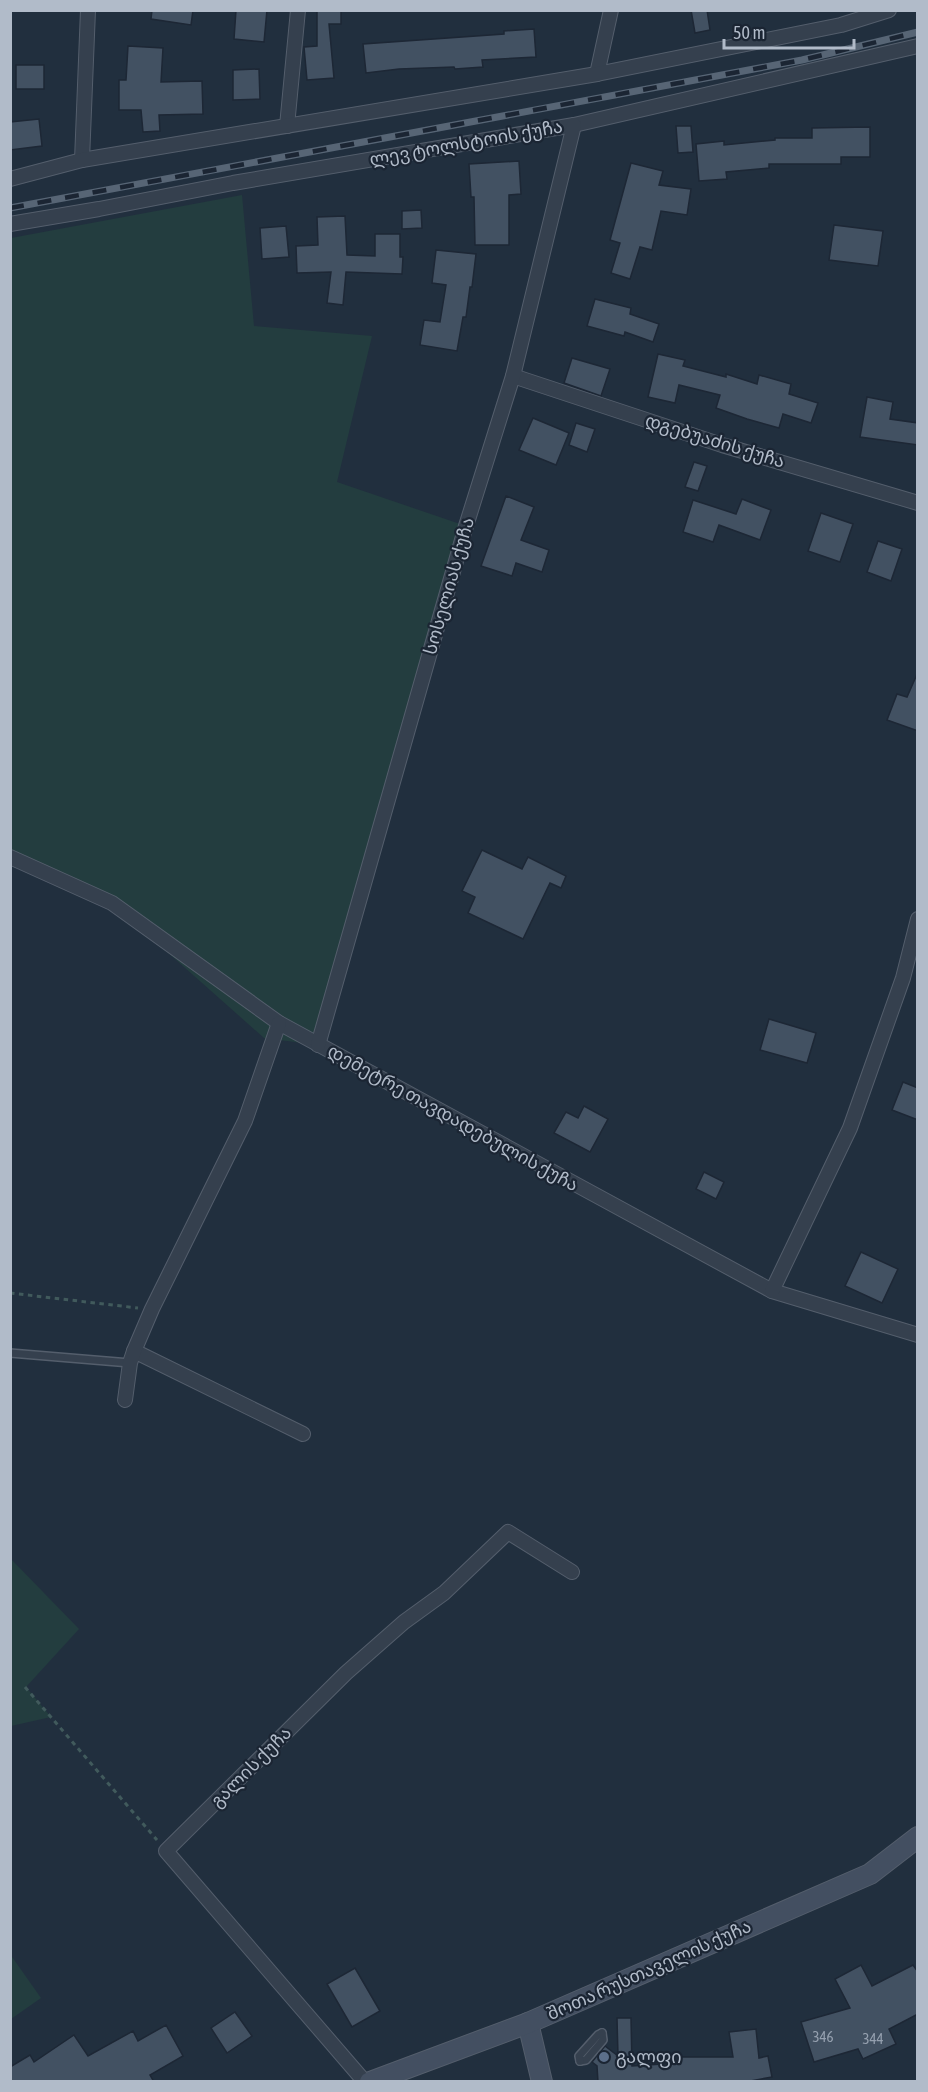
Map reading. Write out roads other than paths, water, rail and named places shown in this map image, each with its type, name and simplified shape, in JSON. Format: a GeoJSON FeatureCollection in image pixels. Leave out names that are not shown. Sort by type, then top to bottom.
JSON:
{"type":"FeatureCollection","features":[{"type":"Feature","properties":{"kind":"main road","name":"შოთა რუსთაველის ქუჩა"},"geometry":{"type":"LineString","coordinates":[[370,2082],[528,2023],[870,1874],[918,1837]]}},
{"type":"Feature","properties":{"kind":"main road"},"geometry":{"type":"LineString","coordinates":[[528,2023],[542,2082]]}},
{"type":"Feature","properties":{"kind":"street"},"geometry":{"type":"LineString","coordinates":[[82,160],[88,10]]}},
{"type":"Feature","properties":{"kind":"street"},"geometry":{"type":"LineString","coordinates":[[287,126],[298,10]]}},
{"type":"Feature","properties":{"kind":"street"},"geometry":{"type":"LineString","coordinates":[[597,74],[611,10]]}},
{"type":"Feature","properties":{"kind":"street"},"geometry":{"type":"LineString","coordinates":[[10,179],[82,160],[597,74],[841,25],[889,10]]}},
{"type":"Feature","properties":{"kind":"street","name":"ლევ ტოლსტოის ქუჩა"},"geometry":{"type":"LineString","coordinates":[[10,224],[233,183],[574,125],[918,46]]}},
{"type":"Feature","properties":{"kind":"street","name":"სოსელიას ქუჩა"},"geometry":{"type":"LineString","coordinates":[[318,1045],[460,548],[513,376],[574,125]]}},
{"type":"Feature","properties":{"kind":"street","name":"დგებუაძის ქუჩა"},"geometry":{"type":"LineString","coordinates":[[513,376],[722,445],[918,503]]}},
{"type":"Feature","properties":{"kind":"street","name":"დემეტრე თავდადებულის ქუჩა"},"geometry":{"type":"LineString","coordinates":[[10,857],[112,903],[279,1023],[772,1291],[918,1335]]}},
{"type":"Feature","properties":{"kind":"street"},"geometry":{"type":"LineString","coordinates":[[772,1291],[850,1128],[903,978],[918,919]]}},
{"type":"Feature","properties":{"kind":"street"},"geometry":{"type":"LineString","coordinates":[[124,1400],[132,1357],[152,1309],[245,1121],[279,1023]]}},
{"type":"Feature","properties":{"kind":"street"},"geometry":{"type":"LineString","coordinates":[[132,1357],[303,1434]]}},
{"type":"Feature","properties":{"kind":"street","name":"გალის ქუჩა"},"geometry":{"type":"LineString","coordinates":[[365,2082],[166,1851],[346,1673],[404,1622],[444,1593],[508,1532],[572,1572]]}},
{"type":"Feature","properties":{"kind":"lane"},"geometry":{"type":"LineString","coordinates":[[10,1353],[132,1357]]}},
{"type":"Feature","properties":{"kind":"railway"},"geometry":{"type":"LineString","coordinates":[[10,208],[802,60],[918,32]]}},
{"type":"Feature","properties":{"kind":"place","name":"გალფი"},"geometry":{"type":"Point","coordinates":[604,2057]}}]}
